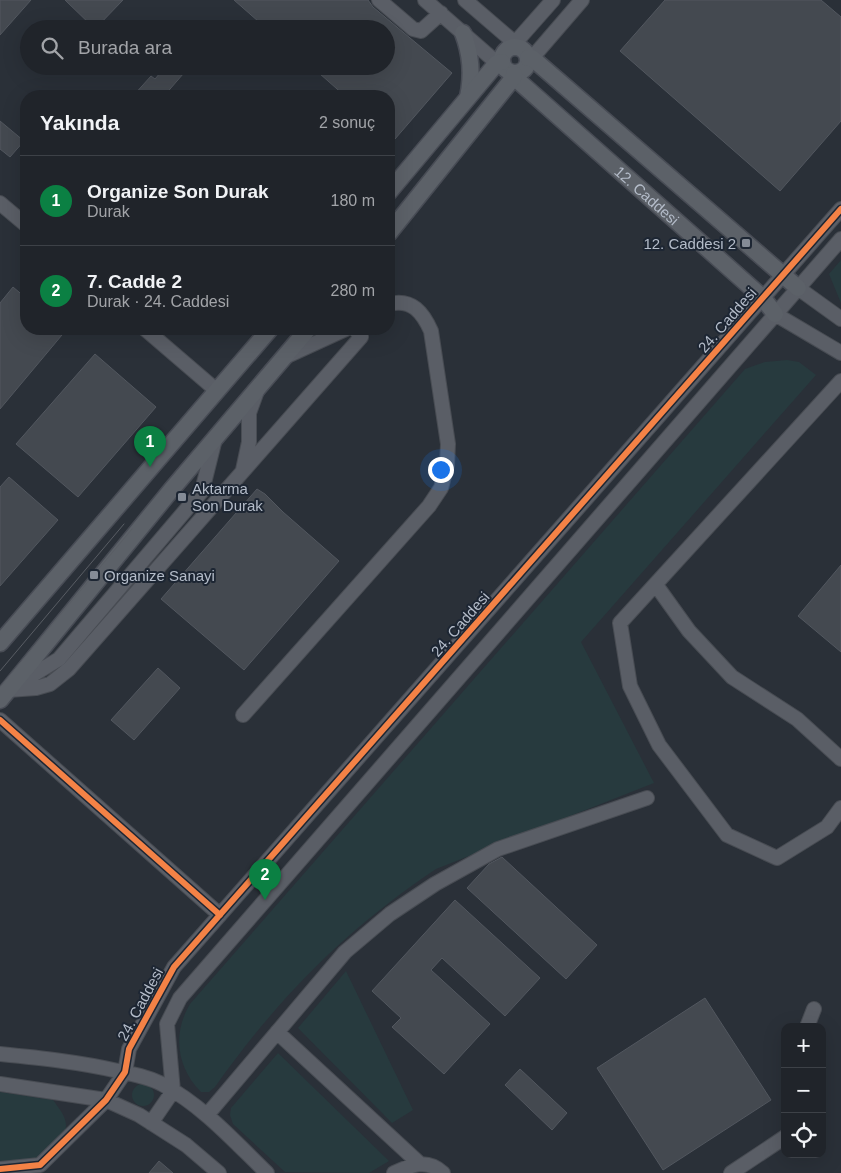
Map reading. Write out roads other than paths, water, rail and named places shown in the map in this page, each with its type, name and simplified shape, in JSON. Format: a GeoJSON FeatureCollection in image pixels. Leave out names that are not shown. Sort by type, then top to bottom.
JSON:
{"type":"FeatureCollection","features":[{"type":"Feature","properties":{"kind":"main road"},"geometry":{"type":"LineString","coordinates":[[463,33],[471,67],[468,98]]}},
{"type":"Feature","properties":{"kind":"main road"},"geometry":{"type":"LineString","coordinates":[[395,185],[500,63],[507,50],[515,45],[524,50],[530,58],[526,67],[514,76],[395,225]]}},
{"type":"Feature","properties":{"kind":"main road","name":"12. Caddesi"},"geometry":{"type":"LineString","coordinates":[[530,58],[798,288]]}},
{"type":"Feature","properties":{"kind":"main road"},"geometry":{"type":"LineString","coordinates":[[500,63],[514,76]]}},
{"type":"Feature","properties":{"kind":"main road","name":"12. Caddesi"},"geometry":{"type":"LineString","coordinates":[[514,76],[763,298],[775,314]]}},
{"type":"Feature","properties":{"kind":"main road"},"geometry":{"type":"LineString","coordinates":[[0,643],[265,335]]}},
{"type":"Feature","properties":{"kind":"main road"},"geometry":{"type":"LineString","coordinates":[[4,695],[215,438],[303,335]]}},
{"type":"Feature","properties":{"kind":"street"},"geometry":{"type":"LineString","coordinates":[[379,0],[413,29],[421,31],[441,14]]}},
{"type":"Feature","properties":{"kind":"street"},"geometry":{"type":"LineString","coordinates":[[425,0],[500,63]]}},
{"type":"Feature","properties":{"kind":"street"},"geometry":{"type":"LineString","coordinates":[[466,0],[515,45],[553,0]]}},
{"type":"Feature","properties":{"kind":"street"},"geometry":{"type":"LineString","coordinates":[[530,58],[582,0]]}},
{"type":"Feature","properties":{"kind":"street"},"geometry":{"type":"LineString","coordinates":[[0,203],[20,220]]}},
{"type":"Feature","properties":{"kind":"street","name":"24. Caddesi"},"geometry":{"type":"LineString","coordinates":[[37,1169],[106,1100],[124,1072],[129,1049],[174,967],[841,209]]}},
{"type":"Feature","properties":{"kind":"street"},"geometry":{"type":"LineString","coordinates":[[151,1123],[173,1090],[167,1024],[180,998],[841,239]]}},
{"type":"Feature","properties":{"kind":"street"},"geometry":{"type":"LineString","coordinates":[[798,288],[841,319]]}},
{"type":"Feature","properties":{"kind":"street"},"geometry":{"type":"LineString","coordinates":[[242,715],[429,506],[441,488],[447,465],[448,444],[431,331],[423,314],[411,305],[395,302]]}},
{"type":"Feature","properties":{"kind":"street"},"geometry":{"type":"LineString","coordinates":[[775,314],[841,353]]}},
{"type":"Feature","properties":{"kind":"street"},"geometry":{"type":"LineString","coordinates":[[153,335],[216,390]]}},
{"type":"Feature","properties":{"kind":"street"},"geometry":{"type":"LineString","coordinates":[[284,357],[333,335]]}},
{"type":"Feature","properties":{"kind":"street"},"geometry":{"type":"LineString","coordinates":[[4,695],[50,684],[70,669],[360,335]]}},
{"type":"Feature","properties":{"kind":"street"},"geometry":{"type":"LineString","coordinates":[[841,381],[620,623],[630,686],[659,745],[728,835],[777,858],[827,827],[841,808]]}},
{"type":"Feature","properties":{"kind":"street"},"geometry":{"type":"LineString","coordinates":[[243,471],[249,442],[249,413],[258,388]]}},
{"type":"Feature","properties":{"kind":"street"},"geometry":{"type":"LineString","coordinates":[[4,695],[59,660],[202,491],[215,438]]}},
{"type":"Feature","properties":{"kind":"street"},"geometry":{"type":"LineString","coordinates":[[656,584],[689,631],[732,677],[797,719],[841,759]]}},
{"type":"Feature","properties":{"kind":"street"},"geometry":{"type":"LineString","coordinates":[[0,720],[220,915]]}},
{"type":"Feature","properties":{"kind":"street"},"geometry":{"type":"LineString","coordinates":[[207,1115],[345,952],[390,914],[414,897],[498,849],[647,798]]}},
{"type":"Feature","properties":{"kind":"street"},"geometry":{"type":"LineString","coordinates":[[809,1023],[814,1009]]}},
{"type":"Feature","properties":{"kind":"street"},"geometry":{"type":"LineString","coordinates":[[277,1032],[420,1164]]}},
{"type":"Feature","properties":{"kind":"street"},"geometry":{"type":"LineString","coordinates":[[0,1054],[87,1064],[139,1075],[160,1083],[173,1090],[207,1115],[267,1173]]}},
{"type":"Feature","properties":{"kind":"street"},"geometry":{"type":"LineString","coordinates":[[0,1084],[106,1100],[139,1115],[186,1145],[219,1173]]}},
{"type":"Feature","properties":{"kind":"street"},"geometry":{"type":"LineString","coordinates":[[731,1173],[781,1140]]}},
{"type":"Feature","properties":{"kind":"street"},"geometry":{"type":"LineString","coordinates":[[394,1173],[408,1166],[420,1164],[431,1165],[443,1173]]}},
{"type":"Feature","properties":{"kind":"street"},"geometry":{"type":"LineString","coordinates":[[0,1169],[37,1169]]}},
{"type":"Feature","properties":{"kind":"tram line"},"geometry":{"type":"LineString","coordinates":[[0,671],[124,524]]}},
{"type":"Feature","properties":{"kind":"tram line"},"geometry":{"type":"LineString","coordinates":[[0,687],[132,529]]}},
{"type":"Feature","properties":{"kind":"place","name":"12. Caddesi 2"},"geometry":{"type":"Point","coordinates":[746,243]}},
{"type":"Feature","properties":{"kind":"place","name":"Organize Son Durak"},"geometry":{"type":"Point","coordinates":[150,467]}},
{"type":"Feature","properties":{"kind":"place","name":"Aktarma Son Durak"},"geometry":{"type":"Point","coordinates":[182,497]}},
{"type":"Feature","properties":{"kind":"place","name":"Organize Sanayi"},"geometry":{"type":"Point","coordinates":[94,575]}},
{"type":"Feature","properties":{"kind":"place","name":"7. Cadde 2"},"geometry":{"type":"Point","coordinates":[265,900]}}]}
